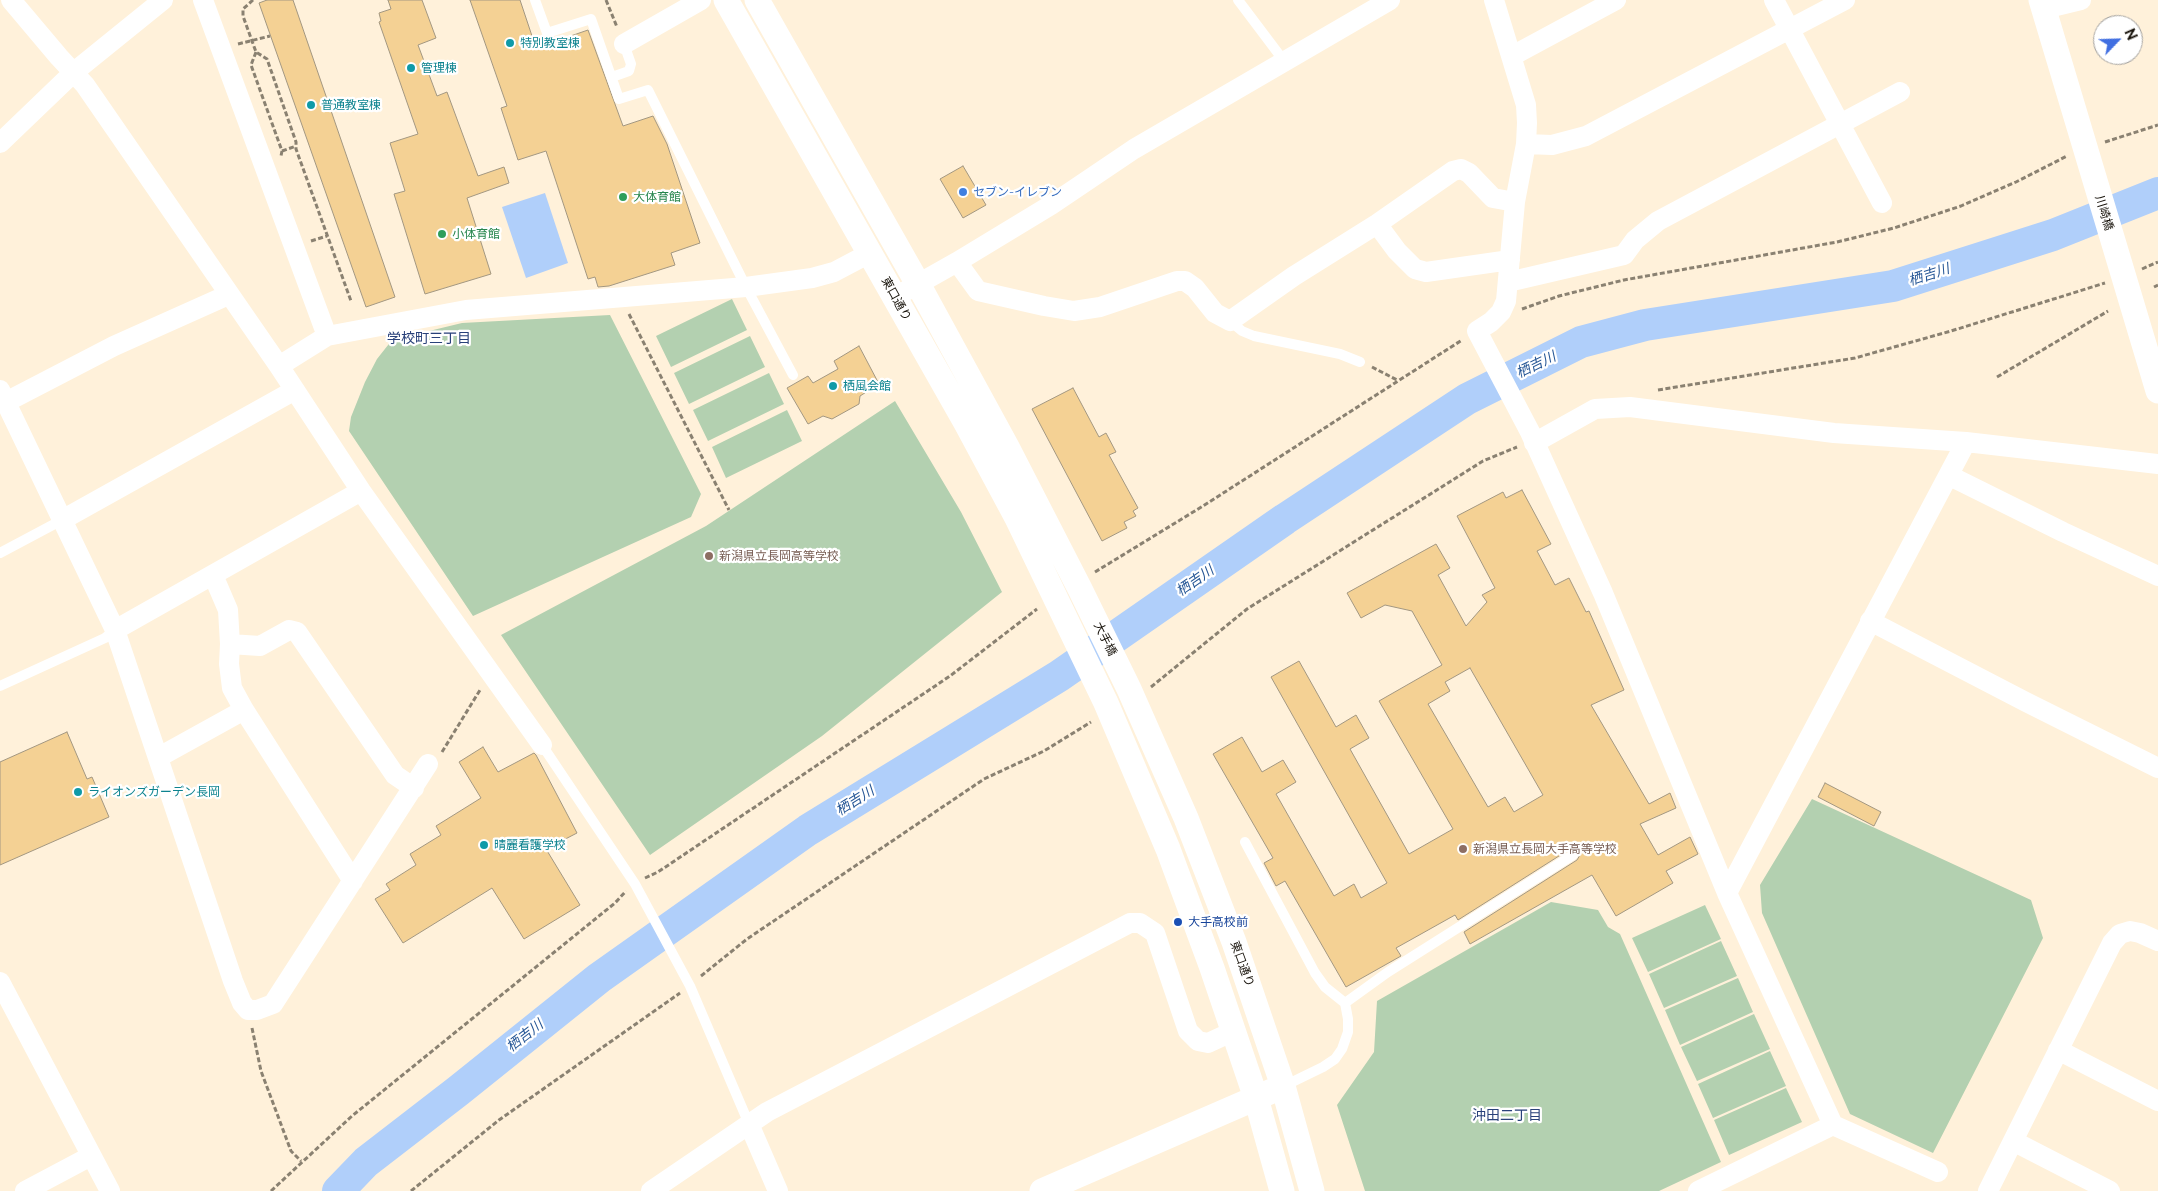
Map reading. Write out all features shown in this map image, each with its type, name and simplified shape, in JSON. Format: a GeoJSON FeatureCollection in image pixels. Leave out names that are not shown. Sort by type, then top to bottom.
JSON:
{"type":"FeatureCollection","features":[{"type":"Feature","properties":{"kind":"street"},"geometry":{"type":"LineString","coordinates":[[11,0],[59,58],[85,84],[279,366],[362,491],[542,745]]}},
{"type":"Feature","properties":{"kind":"street"},"geometry":{"type":"LineString","coordinates":[[0,143],[74,72],[164,0]]}},
{"type":"Feature","properties":{"kind":"street"},"geometry":{"type":"LineString","coordinates":[[203,0],[327,336]]}},
{"type":"Feature","properties":{"kind":"street"},"geometry":{"type":"LineString","coordinates":[[624,44],[701,0]]}},
{"type":"Feature","properties":{"kind":"street","name":"東口通り"},"geometry":{"type":"LineString","coordinates":[[726,0],[895,297],[1017,518],[1048,606]]}},
{"type":"Feature","properties":{"kind":"street"},"geometry":{"type":"LineString","coordinates":[[757,0],[1089,580]]}},
{"type":"Feature","properties":{"kind":"street"},"geometry":{"type":"LineString","coordinates":[[895,297],[1051,205],[1134,148],[1390,0]]}},
{"type":"Feature","properties":{"kind":"street"},"geometry":{"type":"LineString","coordinates":[[1494,0],[1526,105],[1526,144],[1515,202],[1506,300],[1501,312],[1479,334],[1528,440],[1603,593],[1727,893],[1833,1125],[1938,1172]]}},
{"type":"Feature","properties":{"kind":"street"},"geometry":{"type":"LineString","coordinates":[[1512,56],[1616,0]]}},
{"type":"Feature","properties":{"kind":"street"},"geometry":{"type":"LineString","coordinates":[[1774,0],[1882,203]]}},
{"type":"Feature","properties":{"kind":"street"},"geometry":{"type":"LineString","coordinates":[[1526,144],[1552,144],[1586,136],[1845,0]]}},
{"type":"Feature","properties":{"kind":"street"},"geometry":{"type":"LineString","coordinates":[[2042,4],[2082,0]]}},
{"type":"Feature","properties":{"kind":"street","name":"川崎橋"},"geometry":{"type":"LineString","coordinates":[[2042,4],[2158,391]]}},
{"type":"Feature","properties":{"kind":"street"},"geometry":{"type":"LineString","coordinates":[[1508,282],[1624,255],[1634,240],[1658,220],[1841,125],[1900,92]]}},
{"type":"Feature","properties":{"kind":"street"},"geometry":{"type":"LineString","coordinates":[[957,262],[978,291],[1074,311],[1100,307],[1176,281],[1186,281],[1196,288],[1215,313],[1230,321],[1294,276],[1377,224],[1453,170],[1461,169],[1469,173],[1493,198],[1515,202]]}},
{"type":"Feature","properties":{"kind":"street"},"geometry":{"type":"LineString","coordinates":[[1377,224],[1397,251],[1415,269],[1426,272],[1510,260]]}},
{"type":"Feature","properties":{"kind":"street"},"geometry":{"type":"LineString","coordinates":[[279,366],[327,336],[466,310],[746,288],[812,278],[834,272],[870,254]]}},
{"type":"Feature","properties":{"kind":"street"},"geometry":{"type":"LineString","coordinates":[[228,294],[114,346],[5,408],[115,630],[233,982],[242,1003],[248,1010],[257,1010],[273,1004],[428,764]]}},
{"type":"Feature","properties":{"kind":"street"},"geometry":{"type":"LineString","coordinates":[[62,520],[295,390]]}},
{"type":"Feature","properties":{"kind":"street"},"geometry":{"type":"LineString","coordinates":[[1528,440],[1595,409],[1630,407],[1834,433],[1966,442],[2158,464]]}},
{"type":"Feature","properties":{"kind":"street"},"geometry":{"type":"LineString","coordinates":[[1727,893],[1870,621],[1950,476],[1966,442]]}},
{"type":"Feature","properties":{"kind":"street"},"geometry":{"type":"LineString","coordinates":[[1950,476],[2063,532],[2158,576]]}},
{"type":"Feature","properties":{"kind":"street"},"geometry":{"type":"LineString","coordinates":[[115,630],[362,491]]}},
{"type":"Feature","properties":{"kind":"street"},"geometry":{"type":"LineString","coordinates":[[213,575],[228,610],[229,664],[232,688],[244,710],[353,881]]}},
{"type":"Feature","properties":{"kind":"street","name":"大手橋"},"geometry":{"type":"LineString","coordinates":[[1089,580],[1140,688]]}},
{"type":"Feature","properties":{"kind":"street"},"geometry":{"type":"LineString","coordinates":[[1048,606],[1106,703],[1168,849],[1234,1031],[1256,1098],[1282,1191]]}},
{"type":"Feature","properties":{"kind":"street"},"geometry":{"type":"LineString","coordinates":[[1870,621],[2158,768]]}},
{"type":"Feature","properties":{"kind":"street"},"geometry":{"type":"LineString","coordinates":[[230,644],[260,646],[289,630],[297,632],[395,774],[414,788]]}},
{"type":"Feature","properties":{"kind":"street","name":"東口通り"},"geometry":{"type":"LineString","coordinates":[[1140,688],[1165,768],[1204,864],[1249,985],[1283,1086],[1312,1191]]}},
{"type":"Feature","properties":{"kind":"street"},"geometry":{"type":"LineString","coordinates":[[159,757],[244,710]]}},
{"type":"Feature","properties":{"kind":"street"},"geometry":{"type":"LineString","coordinates":[[651,1191],[767,1112],[1130,923],[1140,923],[1155,933],[1188,1031],[1198,1041],[1208,1044],[1234,1031]]}},
{"type":"Feature","properties":{"kind":"street"},"geometry":{"type":"LineString","coordinates":[[1988,1191],[2112,943],[2120,934],[2130,931],[2158,941]]}},
{"type":"Feature","properties":{"kind":"street"},"geometry":{"type":"LineString","coordinates":[[0,982],[110,1191]]}},
{"type":"Feature","properties":{"kind":"street"},"geometry":{"type":"LineString","coordinates":[[2058,1050],[2155,1093]]}},
{"type":"Feature","properties":{"kind":"street"},"geometry":{"type":"LineString","coordinates":[[1042,1191],[1283,1086]]}},
{"type":"Feature","properties":{"kind":"street"},"geometry":{"type":"LineString","coordinates":[[749,1124],[778,1191]]}},
{"type":"Feature","properties":{"kind":"street"},"geometry":{"type":"LineString","coordinates":[[1698,1191],[1833,1125]]}},
{"type":"Feature","properties":{"kind":"street"},"geometry":{"type":"LineString","coordinates":[[2013,1141],[2110,1191]]}},
{"type":"Feature","properties":{"kind":"street"},"geometry":{"type":"LineString","coordinates":[[30,1190],[91,1156]]}},
{"type":"Feature","properties":{"kind":"lane"},"geometry":{"type":"LineString","coordinates":[[535,0],[547,33],[591,19],[619,99],[648,90],[746,288],[793,375]]}},
{"type":"Feature","properties":{"kind":"lane"},"geometry":{"type":"LineString","coordinates":[[1238,0],[1284,61]]}},
{"type":"Feature","properties":{"kind":"lane"},"geometry":{"type":"LineString","coordinates":[[612,77],[629,71],[631,64],[624,44]]}},
{"type":"Feature","properties":{"kind":"lane"},"geometry":{"type":"LineString","coordinates":[[1230,321],[1242,331],[1254,336],[1340,354],[1360,362]]}},
{"type":"Feature","properties":{"kind":"lane"},"geometry":{"type":"LineString","coordinates":[[0,553],[62,520]]}},
{"type":"Feature","properties":{"kind":"lane"},"geometry":{"type":"LineString","coordinates":[[0,686],[105,638],[115,630]]}},
{"type":"Feature","properties":{"kind":"lane"},"geometry":{"type":"LineString","coordinates":[[542,745],[640,884],[686,979],[749,1124]]}},
{"type":"Feature","properties":{"kind":"lane"},"geometry":{"type":"LineString","coordinates":[[1245,842],[1316,973],[1325,986],[1345,1003],[1348,1019],[1348,1032],[1342,1049],[1335,1059],[1323,1067],[1283,1086]]}},
{"type":"Feature","properties":{"kind":"lane"},"geometry":{"type":"LineString","coordinates":[[1345,1003],[1388,972],[1573,855]]}},
{"type":"Feature","properties":{"kind":"path"},"geometry":{"type":"LineString","coordinates":[[253,0],[244,9],[243,16],[256,52],[267,58],[350,301]]}},
{"type":"Feature","properties":{"kind":"path"},"geometry":{"type":"LineString","coordinates":[[606,0],[624,44]]}},
{"type":"Feature","properties":{"kind":"path"},"geometry":{"type":"LineString","coordinates":[[236,45],[252,39],[270,36]]}},
{"type":"Feature","properties":{"kind":"path"},"geometry":{"type":"LineString","coordinates":[[1520,310],[1558,296],[1624,280],[1837,242],[1894,228],[1961,206],[2087,151],[2158,125]]}},
{"type":"Feature","properties":{"kind":"path"},"geometry":{"type":"LineString","coordinates":[[282,151],[296,146]]}},
{"type":"Feature","properties":{"kind":"path"},"geometry":{"type":"LineString","coordinates":[[1651,392],[1855,358],[1951,331],[2158,262]]}},
{"type":"Feature","properties":{"kind":"path"},"geometry":{"type":"LineString","coordinates":[[621,298],[730,510]]}},
{"type":"Feature","properties":{"kind":"path"},"geometry":{"type":"LineString","coordinates":[[1997,377],[2108,311]]}},
{"type":"Feature","properties":{"kind":"path"},"geometry":{"type":"LineString","coordinates":[[1089,580],[1365,404],[1398,380],[1479,334]]}},
{"type":"Feature","properties":{"kind":"path"},"geometry":{"type":"LineString","coordinates":[[1360,362],[1398,380]]}},
{"type":"Feature","properties":{"kind":"path"},"geometry":{"type":"LineString","coordinates":[[1140,688],[1247,609],[1483,461],[1528,440]]}},
{"type":"Feature","properties":{"kind":"path"},"geometry":{"type":"LineString","coordinates":[[640,884],[950,676],[1048,606]]}},
{"type":"Feature","properties":{"kind":"path"},"geometry":{"type":"LineString","coordinates":[[428,764],[438,758],[484,684]]}},
{"type":"Feature","properties":{"kind":"path"},"geometry":{"type":"LineString","coordinates":[[698,979],[746,939],[984,779],[1044,751],[1091,722]]}},
{"type":"Feature","properties":{"kind":"path"},"geometry":{"type":"LineString","coordinates":[[271,1191],[301,1161],[366,1103],[615,903],[626,891]]}},
{"type":"Feature","properties":{"kind":"path"},"geometry":{"type":"LineString","coordinates":[[411,1191],[499,1120],[680,993]]}},
{"type":"Feature","properties":{"kind":"path"},"geometry":{"type":"LineString","coordinates":[[256,1051],[261,1071],[291,1151],[301,1161]]}},
{"type":"Feature","properties":{"kind":"green space"},"geometry":{"type":"Polygon","coordinates":[[[732,299],[747,330],[671,367],[656,336],[732,299]]]}},
{"type":"Feature","properties":{"kind":"green space"},"geometry":{"type":"Polygon","coordinates":[[[610,315],[701,494],[691,517],[473,616],[349,431],[351,417],[365,382],[377,359],[392,340],[462,323],[610,315]]]}},
{"type":"Feature","properties":{"kind":"green space"},"geometry":{"type":"Polygon","coordinates":[[[750,336],[765,367],[689,404],[674,373],[750,336]]]}},
{"type":"Feature","properties":{"kind":"green space"},"geometry":{"type":"Polygon","coordinates":[[[769,373],[784,404],[708,441],[693,410],[769,373]]]}},
{"type":"Feature","properties":{"kind":"green space"},"geometry":{"type":"Polygon","coordinates":[[[895,401],[961,512],[1002,592],[822,736],[650,855],[501,635],[706,526],[895,401]]]}},
{"type":"Feature","properties":{"kind":"green space"},"geometry":{"type":"Polygon","coordinates":[[[787,410],[802,441],[726,478],[712,447],[787,410]]]}},
{"type":"Feature","properties":{"kind":"green space"},"geometry":{"type":"Polygon","coordinates":[[[1812,799],[2031,900],[2043,938],[1933,1153],[1850,1114],[1762,913],[1760,885],[1812,799]]]}},
{"type":"Feature","properties":{"kind":"green space"},"geometry":{"type":"Polygon","coordinates":[[[1551,902],[1598,910],[1608,927],[1620,934],[1721,1162],[1659,1191],[1365,1191],[1337,1105],[1374,1052],[1377,1001],[1551,902]]]}},
{"type":"Feature","properties":{"kind":"green space"},"geometry":{"type":"Polygon","coordinates":[[[1705,905],[1721,939],[1648,972],[1632,938],[1705,905]]]}},
{"type":"Feature","properties":{"kind":"green space"},"geometry":{"type":"Polygon","coordinates":[[[1721,941],[1737,976],[1664,1008],[1649,974],[1721,941]]]}},
{"type":"Feature","properties":{"kind":"green space"},"geometry":{"type":"Polygon","coordinates":[[[1738,978],[1753,1012],[1680,1045],[1665,1010],[1738,978]]]}},
{"type":"Feature","properties":{"kind":"green space"},"geometry":{"type":"Polygon","coordinates":[[[1754,1014],[1770,1049],[1697,1081],[1681,1047],[1754,1014]]]}},
{"type":"Feature","properties":{"kind":"green space"},"geometry":{"type":"Polygon","coordinates":[[[1770,1051],[1786,1086],[1713,1118],[1698,1084],[1770,1051]]]}},
{"type":"Feature","properties":{"kind":"green space"},"geometry":{"type":"Polygon","coordinates":[[[1786,1088],[1802,1122],[1729,1155],[1714,1120],[1786,1088]]]}},
{"type":"Feature","properties":{"kind":"water"},"geometry":{"type":"Polygon","coordinates":[[[545,193],[568,263],[526,278],[502,207],[545,193]]]}},
{"type":"Feature","properties":{"kind":"building","name":"普通教室棟"},"geometry":{"type":"Polygon","coordinates":[[[267,0],[293,0],[395,297],[366,307],[259,3],[267,0]]]}},
{"type":"Feature","properties":{"kind":"building"},"geometry":{"type":"Polygon","coordinates":[[[388,0],[422,0],[436,38],[418,45],[437,96],[447,92],[478,176],[504,167],[509,183],[467,198],[491,274],[425,294],[394,194],[405,191],[390,143],[418,134],[379,22],[381,21],[379,13],[391,9],[388,0]]]}},
{"type":"Feature","properties":{"kind":"building"},"geometry":{"type":"Polygon","coordinates":[[[470,0],[520,0],[536,48],[588,30],[623,126],[653,116],[667,144],[700,243],[671,253],[675,265],[609,286],[598,287],[595,277],[588,279],[546,151],[518,160],[501,108],[507,106],[470,0]]]}},
{"type":"Feature","properties":{"kind":"building"},"geometry":{"type":"Polygon","coordinates":[[[963,166],[986,205],[963,218],[940,179],[963,166]]]}},
{"type":"Feature","properties":{"kind":"building","name":"栖風会館"},"geometry":{"type":"Polygon","coordinates":[[[859,346],[879,384],[860,396],[859,404],[832,419],[823,416],[808,424],[787,388],[808,376],[813,383],[838,369],[834,361],[859,346]]]}},
{"type":"Feature","properties":{"kind":"building"},"geometry":{"type":"Polygon","coordinates":[[[1073,388],[1099,437],[1106,433],[1116,452],[1109,455],[1138,508],[1133,511],[1136,516],[1124,522],[1127,528],[1102,541],[1032,409],[1073,388]]]}},
{"type":"Feature","properties":{"kind":"building"},"geometry":{"type":"Polygon","coordinates":[[[1522,490],[1551,544],[1537,551],[1555,585],[1569,578],[1586,612],[1589,611],[1624,690],[1591,705],[1649,804],[1670,793],[1676,808],[1640,824],[1658,855],[1690,837],[1698,854],[1666,871],[1673,883],[1616,916],[1592,875],[1470,944],[1464,932],[1577,860],[1580,855],[1578,851],[1570,849],[1458,920],[1455,915],[1396,948],[1401,956],[1346,987],[1285,881],[1276,886],[1264,863],[1273,858],[1213,754],[1242,737],[1262,772],[1283,760],[1296,782],[1276,794],[1334,896],[1354,884],[1361,898],[1387,883],[1271,677],[1299,661],[1336,727],[1356,715],[1369,738],[1350,749],[1409,854],[1453,829],[1379,701],[1442,665],[1412,611],[1385,605],[1361,618],[1347,593],[1436,544],[1450,568],[1438,575],[1466,626],[1487,602],[1482,595],[1495,588],[1457,516],[1503,492],[1506,498],[1522,490]],[[1470,668],[1445,682],[1450,691],[1428,704],[1488,807],[1505,797],[1514,812],[1543,795],[1470,668]]]}},
{"type":"Feature","properties":{"kind":"building","name":"ライオンズガーデン長岡"},"geometry":{"type":"Polygon","coordinates":[[[67,732],[87,779],[92,777],[109,817],[0,865],[0,762],[67,732]]]}},
{"type":"Feature","properties":{"kind":"building","name":"晴麗看護学校"},"geometry":{"type":"Polygon","coordinates":[[[483,747],[498,772],[534,753],[536,755],[577,833],[546,849],[580,905],[524,939],[492,888],[403,943],[375,899],[390,890],[386,884],[416,865],[410,854],[441,835],[436,826],[481,798],[459,762],[483,747]]]}},
{"type":"Feature","properties":{"kind":"building"},"geometry":{"type":"Polygon","coordinates":[[[1825,783],[1881,812],[1874,826],[1818,797],[1825,783]]]}},
{"type":"Feature","properties":{"kind":"waterway","name":"栖吉川"},"geometry":{"type":"LineString","coordinates":[[338,1191],[366,1162],[599,978],[808,830],[1059,676],[1285,519],[1467,399],[1581,342],[1645,325],[1893,286],[2053,235],[2158,193]]}},
{"type":"Feature","properties":{"kind":"place","name":"特別教室棟"},"geometry":{"type":"Point","coordinates":[510,43]}},
{"type":"Feature","properties":{"kind":"place","name":"管理棟"},"geometry":{"type":"Point","coordinates":[411,68]}},
{"type":"Feature","properties":{"kind":"place","name":"普通教室棟"},"geometry":{"type":"Point","coordinates":[311,105]}},
{"type":"Feature","properties":{"kind":"place","name":"セブン-イレブン"},"geometry":{"type":"Point","coordinates":[963,192]}},
{"type":"Feature","properties":{"kind":"place","name":"大体育館"},"geometry":{"type":"Point","coordinates":[623,197]}},
{"type":"Feature","properties":{"kind":"place","name":"小体育館"},"geometry":{"type":"Point","coordinates":[442,234]}},
{"type":"Feature","properties":{"kind":"place","name":"栖風会館"},"geometry":{"type":"Point","coordinates":[833,386]}},
{"type":"Feature","properties":{"kind":"place","name":"新潟県立長岡高等学校"},"geometry":{"type":"Point","coordinates":[709,556]}},
{"type":"Feature","properties":{"kind":"place","name":"ライオンズガーデン長岡"},"geometry":{"type":"Point","coordinates":[78,792]}},
{"type":"Feature","properties":{"kind":"place","name":"晴麗看護学校"},"geometry":{"type":"Point","coordinates":[484,845]}},
{"type":"Feature","properties":{"kind":"place","name":"新潟県立長岡大手高等学校"},"geometry":{"type":"Point","coordinates":[1463,849]}},
{"type":"Feature","properties":{"kind":"place","name":"大手高校前"},"geometry":{"type":"Point","coordinates":[1178,922]}},
{"type":"Feature","properties":{"kind":"district","name":"学校町三丁目"},"geometry":{"type":"Point","coordinates":[429,339]}},
{"type":"Feature","properties":{"kind":"district","name":"沖田二丁目"},"geometry":{"type":"Point","coordinates":[1507,1116]}}]}
